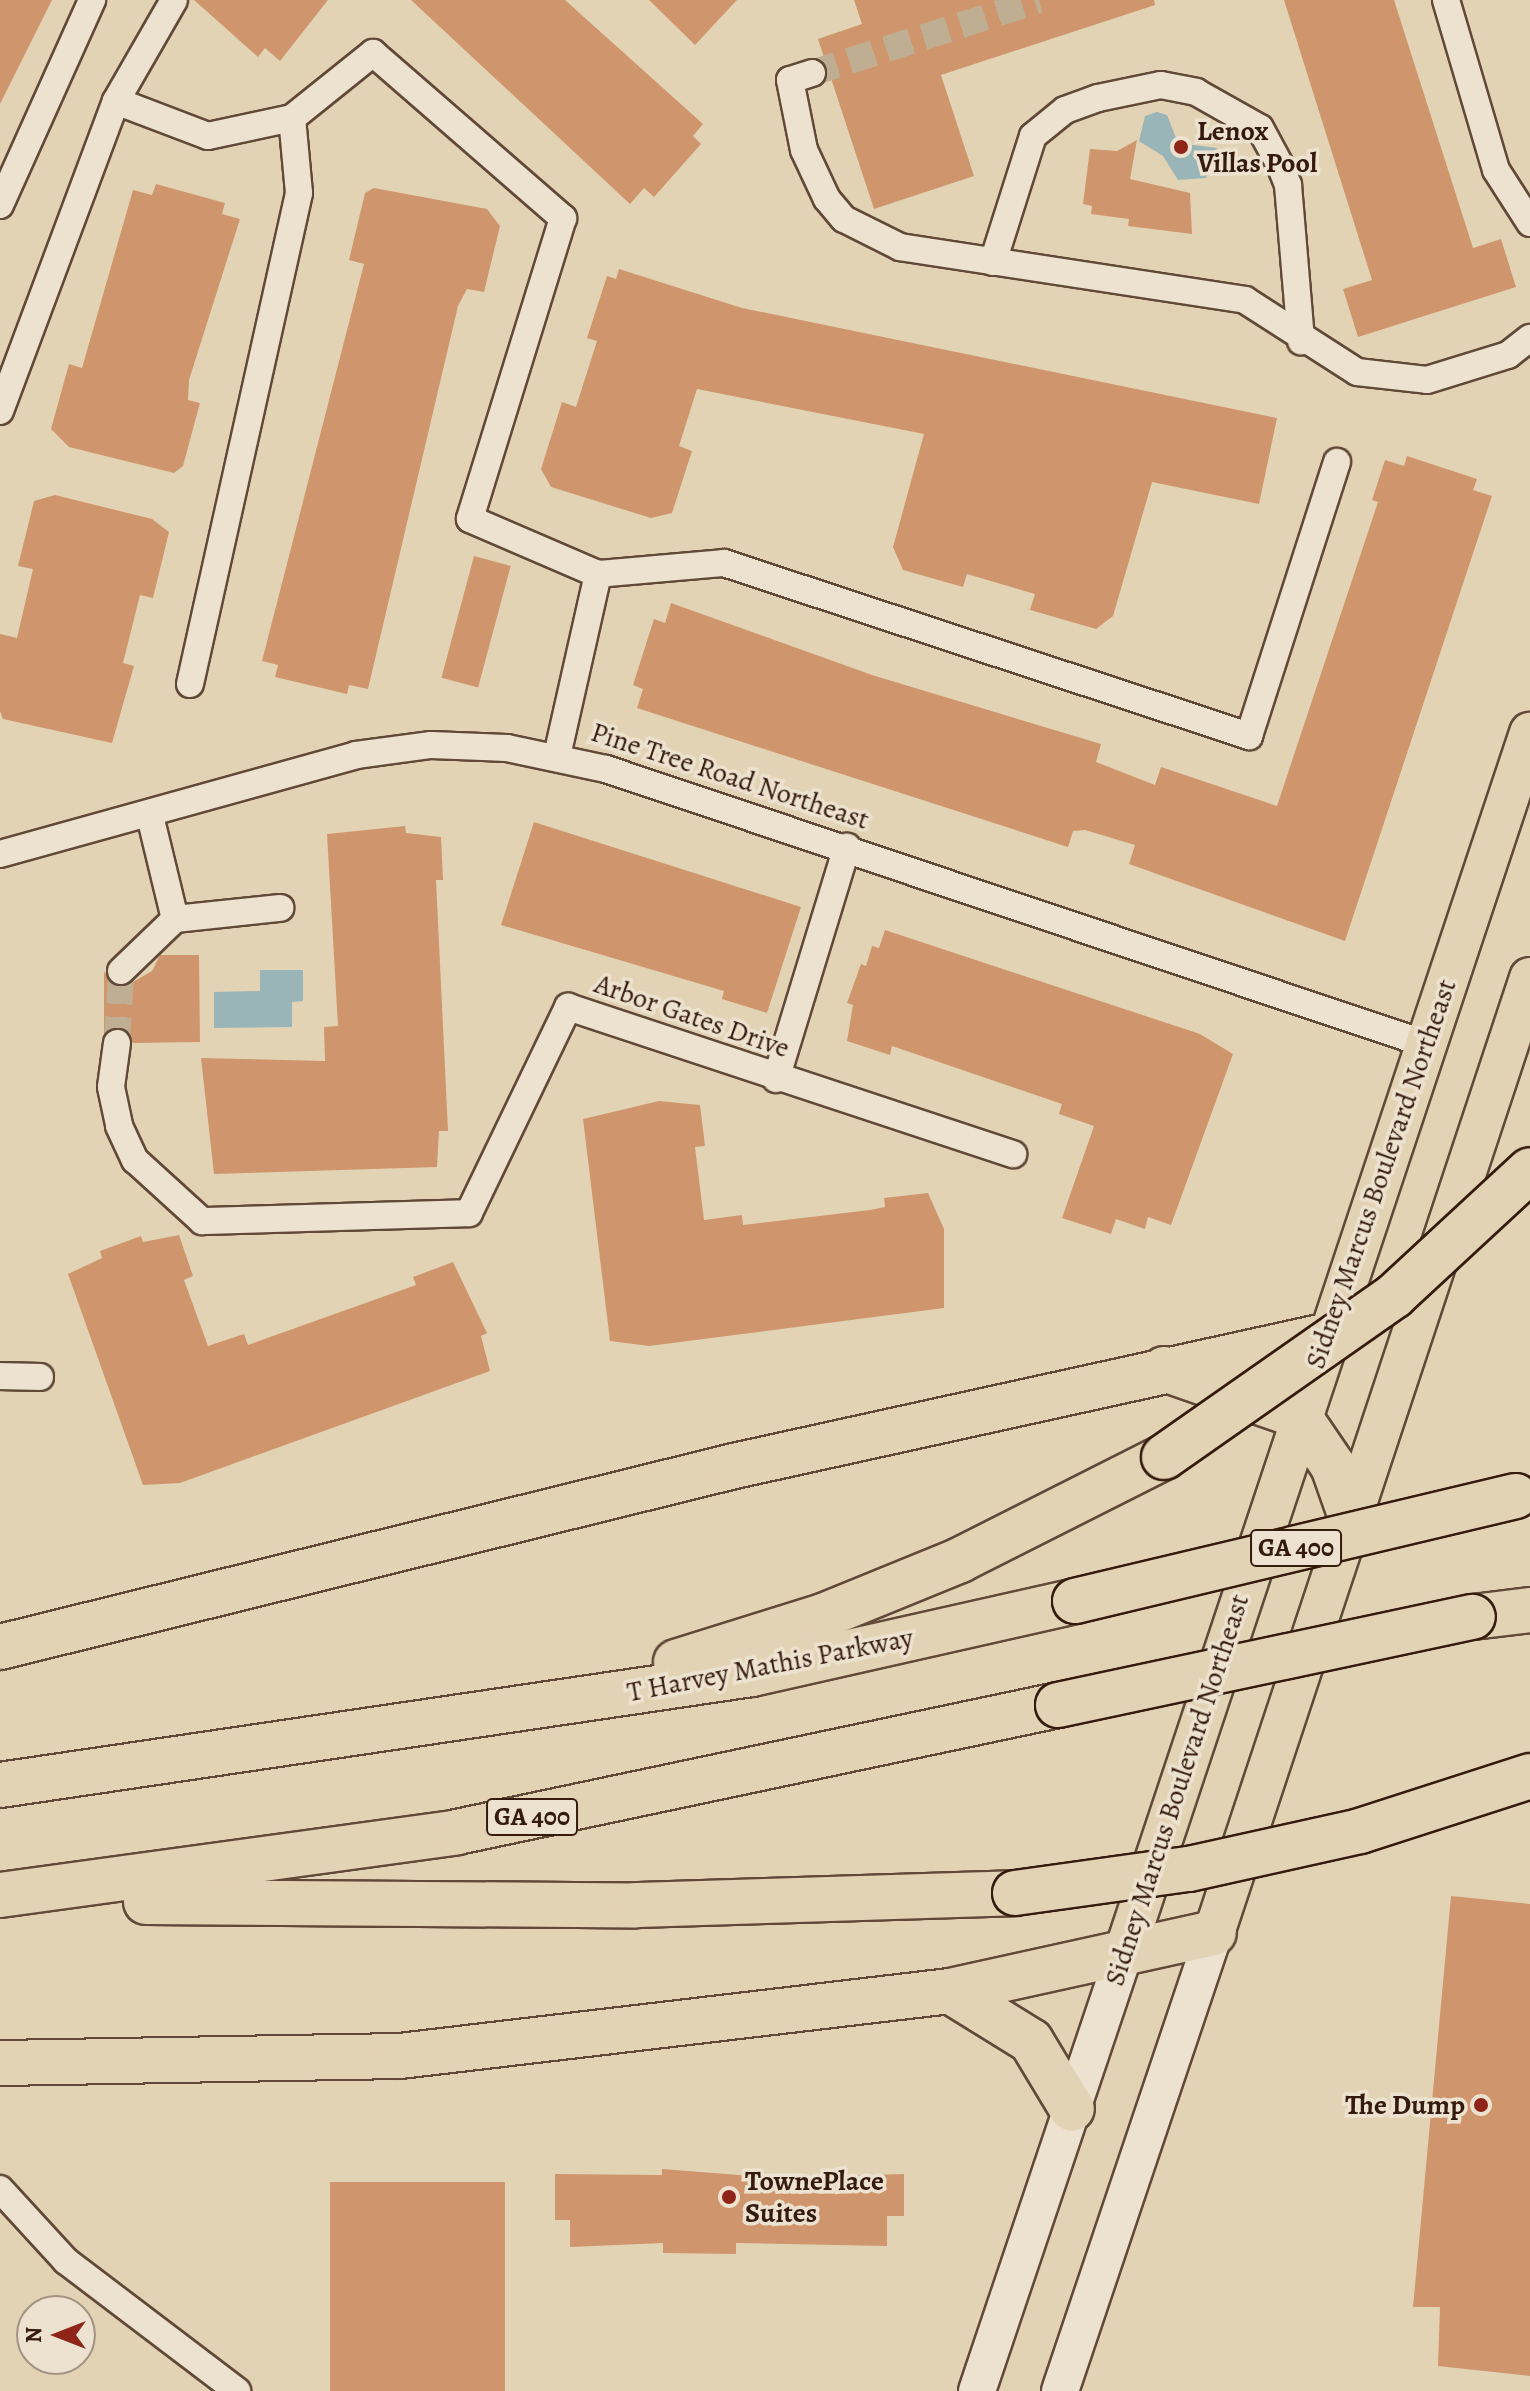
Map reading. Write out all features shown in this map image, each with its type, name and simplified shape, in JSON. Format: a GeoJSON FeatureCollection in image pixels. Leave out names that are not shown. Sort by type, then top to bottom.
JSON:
{"type":"FeatureCollection","features":[{"type":"Feature","properties":{"kind":"highway"},"geometry":{"type":"LineString","coordinates":[[505,1713],[823,1616],[960,1560],[1164,1457],[1394,1296],[1530,1170]]}},
{"type":"Feature","properties":{"kind":"highway"},"geometry":{"type":"LineString","coordinates":[[0,1647],[1162,1368],[1325,1336]]}},
{"type":"Feature","properties":{"kind":"highway"},"geometry":{"type":"LineString","coordinates":[[1162,1368],[1299,1416],[1333,1466],[1351,1517]]}},
{"type":"Feature","properties":{"kind":"highway","name":"T Harvey Mathis Parkway"},"geometry":{"type":"LineString","coordinates":[[0,1785],[505,1713],[752,1674],[1523,1494]]}},
{"type":"Feature","properties":{"kind":"highway","name":"GA 400"},"geometry":{"type":"LineString","coordinates":[[0,1898],[457,1832],[1473,1617],[1530,1610]]}},
{"type":"Feature","properties":{"kind":"highway"},"geometry":{"type":"LineString","coordinates":[[0,1898],[636,1905],[1015,1893],[1189,1869],[1360,1831],[1530,1776]]}},
{"type":"Feature","properties":{"kind":"highway"},"geometry":{"type":"LineString","coordinates":[[0,2063],[358,2059],[950,1991],[1214,1933]]}},
{"type":"Feature","properties":{"kind":"highway"},"geometry":{"type":"LineString","coordinates":[[950,1991],[1031,2041],[1072,2109]]}},
{"type":"Feature","properties":{"kind":"main road","name":"Sidney Marcus Boulevard Northeast"},"geometry":{"type":"LineString","coordinates":[[977,2391],[1124,1954],[1325,1336],[1530,733]]}},
{"type":"Feature","properties":{"kind":"main road"},"geometry":{"type":"LineString","coordinates":[[1060,2391],[1530,978]]}},
{"type":"Feature","properties":{"kind":"street"},"geometry":{"type":"LineString","coordinates":[[0,205],[92,0]]}},
{"type":"Feature","properties":{"kind":"street"},"geometry":{"type":"LineString","coordinates":[[0,411],[116,101],[174,0]]}},
{"type":"Feature","properties":{"kind":"street"},"geometry":{"type":"LineString","coordinates":[[1446,0],[1496,170],[1530,223]]}},
{"type":"Feature","properties":{"kind":"street"},"geometry":{"type":"LineString","coordinates":[[116,101],[208,136],[292,118],[373,53],[563,218],[470,519],[598,574],[724,563],[1249,736],[1337,462]]}},
{"type":"Feature","properties":{"kind":"street"},"geometry":{"type":"LineString","coordinates":[[812,73],[790,80],[795,116],[827,199],[844,219],[900,247],[1245,300],[1301,341],[1357,372],[1427,380],[1508,355],[1530,338]]}},
{"type":"Feature","properties":{"kind":"street"},"geometry":{"type":"LineString","coordinates":[[993,262],[1033,136],[1065,110],[1098,98],[1161,85],[1196,92],[1260,128],[1280,165],[1301,341]]}},
{"type":"Feature","properties":{"kind":"street"},"geometry":{"type":"LineString","coordinates":[[190,684],[299,193],[292,118]]}},
{"type":"Feature","properties":{"kind":"street"},"geometry":{"type":"LineString","coordinates":[[557,756],[598,574]]}},
{"type":"Feature","properties":{"kind":"street","name":"Pine Tree Road Northeast"},"geometry":{"type":"LineString","coordinates":[[0,854],[150,816],[356,755],[431,745],[557,756],[847,847],[1426,1044]]}},
{"type":"Feature","properties":{"kind":"street"},"geometry":{"type":"LineString","coordinates":[[150,816],[175,919]]}},
{"type":"Feature","properties":{"kind":"street"},"geometry":{"type":"LineString","coordinates":[[776,1079],[847,847]]}},
{"type":"Feature","properties":{"kind":"street"},"geometry":{"type":"LineString","coordinates":[[121,971],[175,919],[280,908]]}},
{"type":"Feature","properties":{"kind":"street","name":"Arbor Gates Drive"},"geometry":{"type":"LineString","coordinates":[[117,1043],[111,1087],[119,1126],[135,1160],[202,1221],[469,1213],[568,1007],[776,1079],[1013,1154]]}},
{"type":"Feature","properties":{"kind":"street"},"geometry":{"type":"LineString","coordinates":[[0,1376],[40,1377]]}},
{"type":"Feature","properties":{"kind":"street"},"geometry":{"type":"LineString","coordinates":[[0,2189],[66,2261],[237,2391]]}},
{"type":"Feature","properties":{"kind":"water","name":"Lenox Villas Pool"},"geometry":{"type":"Polygon","coordinates":[[[1157,112],[1167,115],[1178,143],[1217,148],[1206,178],[1178,180],[1163,156],[1139,141],[1145,116],[1157,112]]]}},
{"type":"Feature","properties":{"kind":"water"},"geometry":{"type":"Polygon","coordinates":[[[260,970],[303,970],[303,1001],[292,1002],[292,1027],[214,1028],[214,992],[260,991],[260,970]]]}},
{"type":"Feature","properties":{"kind":"building"},"geometry":{"type":"Polygon","coordinates":[[[0,0],[52,0],[0,104],[0,0]]]}},
{"type":"Feature","properties":{"kind":"building"},"geometry":{"type":"Polygon","coordinates":[[[194,0],[328,0],[280,61],[265,48],[258,57],[194,0]]]}},
{"type":"Feature","properties":{"kind":"building"},"geometry":{"type":"Polygon","coordinates":[[[411,0],[565,0],[703,124],[693,136],[701,144],[654,197],[644,188],[630,204],[411,0]]]}},
{"type":"Feature","properties":{"kind":"building"},"geometry":{"type":"Polygon","coordinates":[[[649,0],[737,0],[695,45],[649,0]]]}},
{"type":"Feature","properties":{"kind":"building"},"geometry":{"type":"Polygon","coordinates":[[[854,0],[1154,0],[1155,5],[941,75],[974,176],[874,209],[818,39],[862,24],[854,0]]]}},
{"type":"Feature","properties":{"kind":"building"},"geometry":{"type":"Polygon","coordinates":[[[1284,0],[1394,0],[1473,248],[1501,239],[1516,287],[1358,337],[1343,289],[1372,280],[1284,0]]]}},
{"type":"Feature","properties":{"kind":"building"},"geometry":{"type":"Polygon","coordinates":[[[1137,140],[1130,179],[1190,193],[1192,234],[1128,226],[1129,219],[1091,214],[1092,206],[1083,204],[1090,149],[1117,151],[1137,140]]]}},
{"type":"Feature","properties":{"kind":"building"},"geometry":{"type":"Polygon","coordinates":[[[156,184],[225,203],[222,214],[240,219],[189,380],[188,400],[200,403],[183,466],[174,473],[69,447],[51,429],[69,364],[82,368],[133,190],[152,195],[156,184]]]}},
{"type":"Feature","properties":{"kind":"building"},"geometry":{"type":"Polygon","coordinates":[[[374,188],[487,209],[500,226],[484,292],[467,289],[458,306],[368,689],[349,685],[347,694],[275,677],[278,665],[262,661],[364,264],[349,260],[365,193],[374,188]]]}},
{"type":"Feature","properties":{"kind":"building"},"geometry":{"type":"Polygon","coordinates":[[[619,269],[742,308],[1277,418],[1259,504],[1152,482],[1113,616],[1096,629],[1030,610],[1035,594],[967,574],[963,587],[903,570],[893,547],[924,434],[697,389],[679,446],[692,451],[672,513],[651,518],[551,487],[541,469],[562,402],[576,407],[597,341],[587,338],[607,276],[616,279],[619,269]]]}},
{"type":"Feature","properties":{"kind":"building"},"geometry":{"type":"Polygon","coordinates":[[[1407,456],[1477,479],[1473,490],[1492,496],[1345,941],[1129,864],[1135,845],[1085,830],[1073,831],[1068,847],[637,708],[643,689],[633,685],[654,619],[665,623],[671,603],[872,675],[1101,744],[1096,762],[1155,785],[1161,767],[1277,806],[1378,502],[1372,500],[1385,460],[1404,466],[1407,456]]]}},
{"type":"Feature","properties":{"kind":"building"},"geometry":{"type":"Polygon","coordinates":[[[55,495],[152,519],[169,532],[153,598],[140,595],[123,663],[134,666],[112,743],[3,719],[0,711],[0,634],[17,638],[33,569],[18,566],[34,501],[55,495]]]}},
{"type":"Feature","properties":{"kind":"building"},"geometry":{"type":"Polygon","coordinates":[[[474,556],[511,566],[478,688],[441,678],[474,556]]]}},
{"type":"Feature","properties":{"kind":"building"},"geometry":{"type":"Polygon","coordinates":[[[534,822],[801,907],[767,1013],[722,999],[724,991],[501,925],[534,822]]]}},
{"type":"Feature","properties":{"kind":"building"},"geometry":{"type":"Polygon","coordinates":[[[405,826],[406,833],[441,837],[443,880],[436,880],[448,1131],[439,1131],[437,1167],[214,1174],[201,1058],[325,1061],[324,1027],[338,1026],[327,834],[405,826]]]}},
{"type":"Feature","properties":{"kind":"building"},"geometry":{"type":"Polygon","coordinates":[[[885,930],[1200,1034],[1233,1054],[1171,1225],[1148,1217],[1145,1229],[1116,1219],[1111,1234],[1062,1218],[1094,1126],[1059,1114],[1062,1104],[892,1046],[890,1055],[847,1041],[853,1005],[847,1003],[861,964],[866,966],[872,946],[879,948],[885,930]]]}},
{"type":"Feature","properties":{"kind":"building"},"geometry":{"type":"Polygon","coordinates":[[[160,955],[199,955],[200,1042],[133,1043],[118,1027],[104,1034],[104,971],[110,983],[126,986],[152,971],[160,955]]]}},
{"type":"Feature","properties":{"kind":"building"},"geometry":{"type":"Polygon","coordinates":[[[659,1101],[700,1105],[705,1146],[695,1147],[704,1220],[742,1215],[743,1225],[870,1210],[885,1207],[884,1198],[928,1193],[944,1229],[944,1308],[649,1346],[610,1341],[583,1119],[659,1101]]]}},
{"type":"Feature","properties":{"kind":"building"},"geometry":{"type":"Polygon","coordinates":[[[179,1235],[193,1276],[184,1280],[208,1346],[244,1334],[248,1345],[416,1285],[413,1277],[453,1262],[487,1333],[481,1336],[490,1371],[180,1483],[143,1485],[68,1274],[102,1258],[100,1251],[141,1236],[143,1242],[179,1235]]]}},
{"type":"Feature","properties":{"kind":"building","name":"The Dump"},"geometry":{"type":"Polygon","coordinates":[[[1451,1896],[1530,1904],[1530,2376],[1438,2366],[1440,2307],[1413,2307],[1451,1896]]]}},
{"type":"Feature","properties":{"kind":"building","name":"TownePlace Suites"},"geometry":{"type":"Polygon","coordinates":[[[662,2169],[775,2178],[904,2174],[904,2216],[887,2216],[887,2246],[736,2243],[736,2254],[663,2253],[663,2243],[570,2247],[570,2220],[555,2220],[555,2174],[662,2175],[662,2169]]]}},
{"type":"Feature","properties":{"kind":"building"},"geometry":{"type":"Polygon","coordinates":[[[330,2182],[505,2182],[505,2391],[330,2391],[330,2182]]]}},
{"type":"Feature","properties":{"kind":"tunnel"},"geometry":{"type":"LineString","coordinates":[[812,73],[1039,0]]}},
{"type":"Feature","properties":{"kind":"tunnel"},"geometry":{"type":"LineString","coordinates":[[117,1043],[121,971]]}},
{"type":"Feature","properties":{"kind":"place","name":"Lenox Villas Pool"},"geometry":{"type":"Point","coordinates":[1181,147]}},
{"type":"Feature","properties":{"kind":"place","name":"The Dump"},"geometry":{"type":"Point","coordinates":[1481,2105]}},
{"type":"Feature","properties":{"kind":"place","name":"TownePlace Suites"},"geometry":{"type":"Point","coordinates":[729,2197]}}]}
